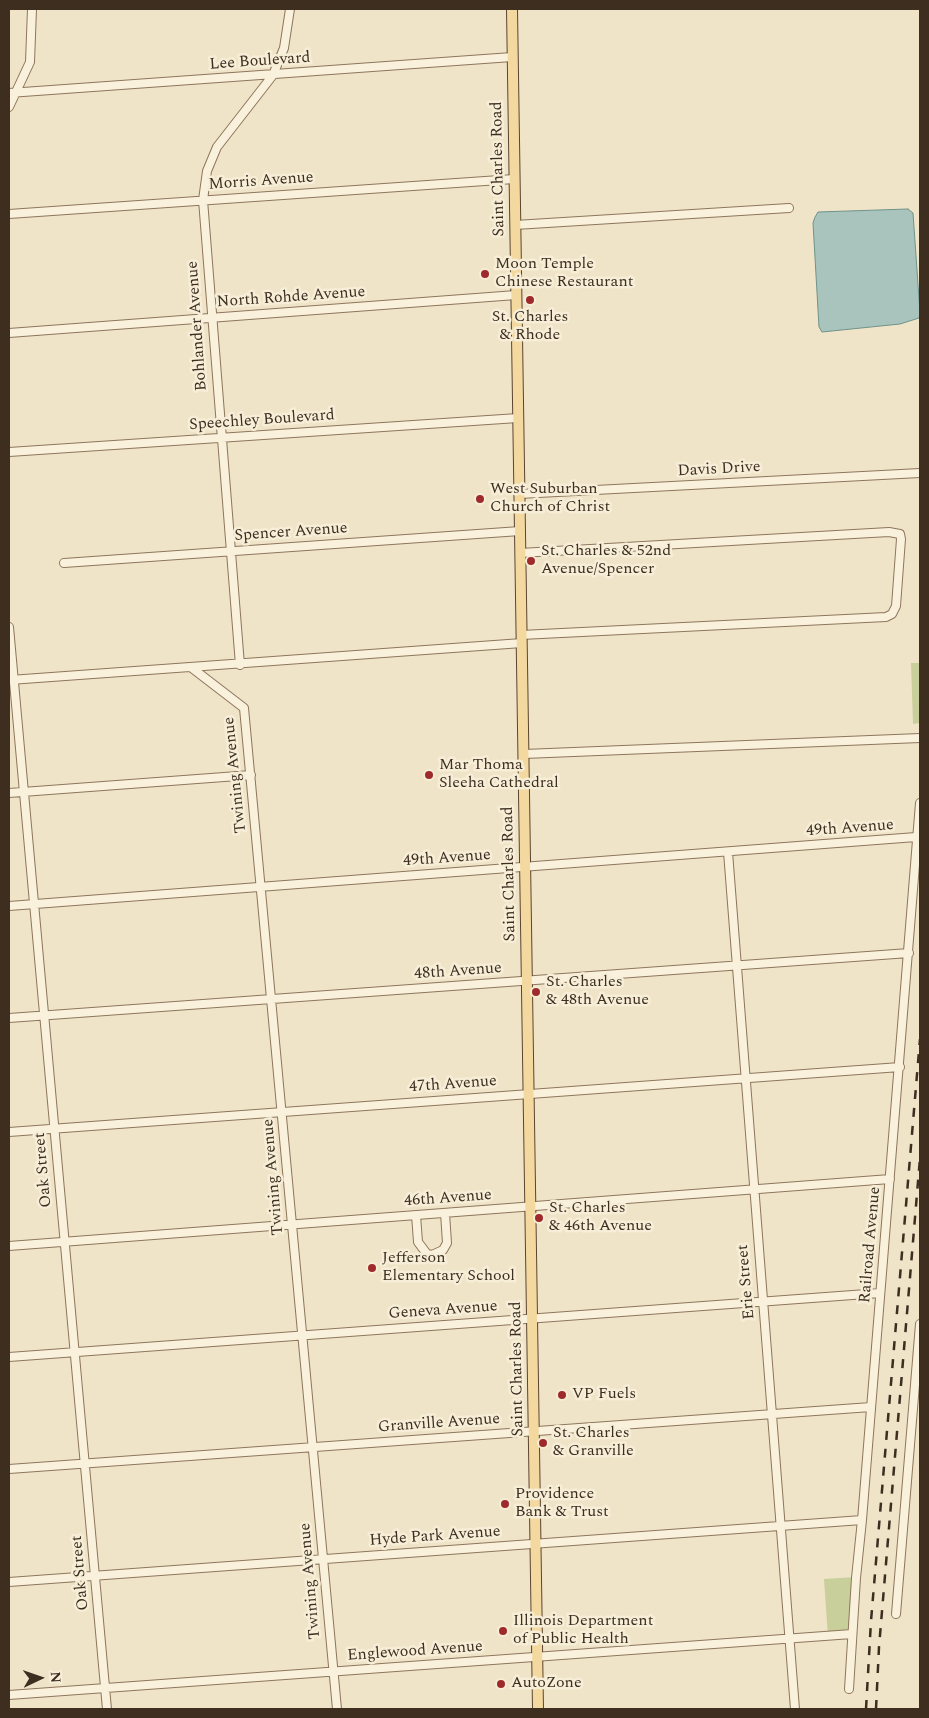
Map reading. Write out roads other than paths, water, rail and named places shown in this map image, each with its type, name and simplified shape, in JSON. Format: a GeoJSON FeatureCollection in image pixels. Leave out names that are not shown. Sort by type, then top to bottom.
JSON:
{"type":"FeatureCollection","features":[{"type":"Feature","properties":{"kind":"main road","name":"Saint Charles Road"},"geometry":{"type":"LineString","coordinates":[[512,9],[538,1709]]}},
{"type":"Feature","properties":{"kind":"street"},"geometry":{"type":"LineString","coordinates":[[9,107],[13,93],[30,62],[32,9]]}},
{"type":"Feature","properties":{"kind":"street","name":"Bohlander Avenue"},"geometry":{"type":"LineString","coordinates":[[240,665],[220,437],[203,200],[207,172],[217,147],[273,75],[284,48],[290,9]]}},
{"type":"Feature","properties":{"kind":"street","name":"Lee Boulevard"},"geometry":{"type":"LineString","coordinates":[[13,93],[512,57]]}},
{"type":"Feature","properties":{"kind":"street","name":"Morris Avenue"},"geometry":{"type":"LineString","coordinates":[[9,214],[514,179]]}},
{"type":"Feature","properties":{"kind":"street"},"geometry":{"type":"LineString","coordinates":[[515,225],[789,208]]}},
{"type":"Feature","properties":{"kind":"street","name":"North Rohde Avenue"},"geometry":{"type":"LineString","coordinates":[[9,333],[516,295]]}},
{"type":"Feature","properties":{"kind":"street","name":"Speechley Boulevard"},"geometry":{"type":"LineString","coordinates":[[9,452],[518,418]]}},
{"type":"Feature","properties":{"kind":"street","name":"Davis Drive"},"geometry":{"type":"LineString","coordinates":[[519,494],[920,473]]}},
{"type":"Feature","properties":{"kind":"street","name":"Spencer Avenue"},"geometry":{"type":"LineString","coordinates":[[64,563],[520,531]]}},
{"type":"Feature","properties":{"kind":"street"},"geometry":{"type":"LineString","coordinates":[[11,680],[240,665],[521,639],[886,617],[892,614],[896,606],[900,534],[889,532],[520,553]]}},
{"type":"Feature","properties":{"kind":"street","name":"Oak Street"},"geometry":{"type":"LineString","coordinates":[[9,628],[11,680],[24,792],[108,1709]]}},
{"type":"Feature","properties":{"kind":"street","name":"Twining Avenue"},"geometry":{"type":"LineString","coordinates":[[192,668],[244,708],[337,1709]]}},
{"type":"Feature","properties":{"kind":"street"},"geometry":{"type":"LineString","coordinates":[[524,754],[920,738]]}},
{"type":"Feature","properties":{"kind":"street"},"geometry":{"type":"LineString","coordinates":[[9,793],[251,775]]}},
{"type":"Feature","properties":{"kind":"street","name":"Railroad Avenue"},"geometry":{"type":"LineString","coordinates":[[849,1689],[865,1463],[900,1067],[920,804]]}},
{"type":"Feature","properties":{"kind":"street","name":"49th Avenue"},"geometry":{"type":"LineString","coordinates":[[9,906],[916,837]]}},
{"type":"Feature","properties":{"kind":"street","name":"Erie Street"},"geometry":{"type":"LineString","coordinates":[[728,852],[795,1709]]}},
{"type":"Feature","properties":{"kind":"street","name":"48th Avenue"},"geometry":{"type":"LineString","coordinates":[[9,1018],[909,953]]}},
{"type":"Feature","properties":{"kind":"street","name":"47th Avenue"},"geometry":{"type":"LineString","coordinates":[[9,1132],[900,1067]]}},
{"type":"Feature","properties":{"kind":"street","name":"46th Avenue"},"geometry":{"type":"LineString","coordinates":[[9,1246],[890,1179]]}},
{"type":"Feature","properties":{"kind":"street"},"geometry":{"type":"LineString","coordinates":[[416,1215],[418,1242],[427,1254],[432,1255],[443,1250],[447,1243],[445,1213]]}},
{"type":"Feature","properties":{"kind":"street","name":"Geneva Avenue"},"geometry":{"type":"LineString","coordinates":[[9,1357],[880,1293]]}},
{"type":"Feature","properties":{"kind":"street"},"geometry":{"type":"LineString","coordinates":[[896,1614],[920,1324]]}},
{"type":"Feature","properties":{"kind":"street","name":"Granville Avenue"},"geometry":{"type":"LineString","coordinates":[[9,1469],[871,1407]]}},
{"type":"Feature","properties":{"kind":"street","name":"Hyde Park Avenue"},"geometry":{"type":"LineString","coordinates":[[9,1582],[862,1520]]}},
{"type":"Feature","properties":{"kind":"street","name":"Englewood Avenue"},"geometry":{"type":"LineString","coordinates":[[9,1696],[852,1634]]}},
{"type":"Feature","properties":{"kind":"water"},"geometry":{"type":"Polygon","coordinates":[[[908,209],[913,213],[919,318],[900,324],[822,332],[819,327],[813,223],[818,212],[908,209]]]}},
{"type":"Feature","properties":{"kind":"railway"},"geometry":{"type":"LineString","coordinates":[[866,1709],[871,1621],[920,1039]]}},
{"type":"Feature","properties":{"kind":"railway"},"geometry":{"type":"LineString","coordinates":[[876,1709],[879,1647],[920,1158]]}},
{"type":"Feature","properties":{"kind":"place","name":"Moon Temple Chinese Restaurant"},"geometry":{"type":"Point","coordinates":[485,274]}},
{"type":"Feature","properties":{"kind":"place","name":"St. Charles & Rhode"},"geometry":{"type":"Point","coordinates":[530,300]}},
{"type":"Feature","properties":{"kind":"place","name":"West Suburban Church of Christ"},"geometry":{"type":"Point","coordinates":[480,499]}},
{"type":"Feature","properties":{"kind":"place","name":"St. Charles & 52nd Avenue/Spencer"},"geometry":{"type":"Point","coordinates":[531,561]}},
{"type":"Feature","properties":{"kind":"place","name":"Mar Thoma Sleeha Cathedral"},"geometry":{"type":"Point","coordinates":[429,775]}},
{"type":"Feature","properties":{"kind":"place","name":"St. Charles & 48th Avenue"},"geometry":{"type":"Point","coordinates":[536,992]}},
{"type":"Feature","properties":{"kind":"place","name":"St. Charles & 46th Avenue"},"geometry":{"type":"Point","coordinates":[539,1218]}},
{"type":"Feature","properties":{"kind":"place","name":"Jefferson Elementary School"},"geometry":{"type":"Point","coordinates":[372,1268]}},
{"type":"Feature","properties":{"kind":"place","name":"VP Fuels"},"geometry":{"type":"Point","coordinates":[562,1395]}},
{"type":"Feature","properties":{"kind":"place","name":"St. Charles & Granville"},"geometry":{"type":"Point","coordinates":[543,1443]}},
{"type":"Feature","properties":{"kind":"place","name":"Providence Bank & Trust"},"geometry":{"type":"Point","coordinates":[505,1504]}},
{"type":"Feature","properties":{"kind":"place","name":"Illinois Department of Public Health"},"geometry":{"type":"Point","coordinates":[503,1631]}},
{"type":"Feature","properties":{"kind":"place","name":"AutoZone"},"geometry":{"type":"Point","coordinates":[501,1684]}}]}
